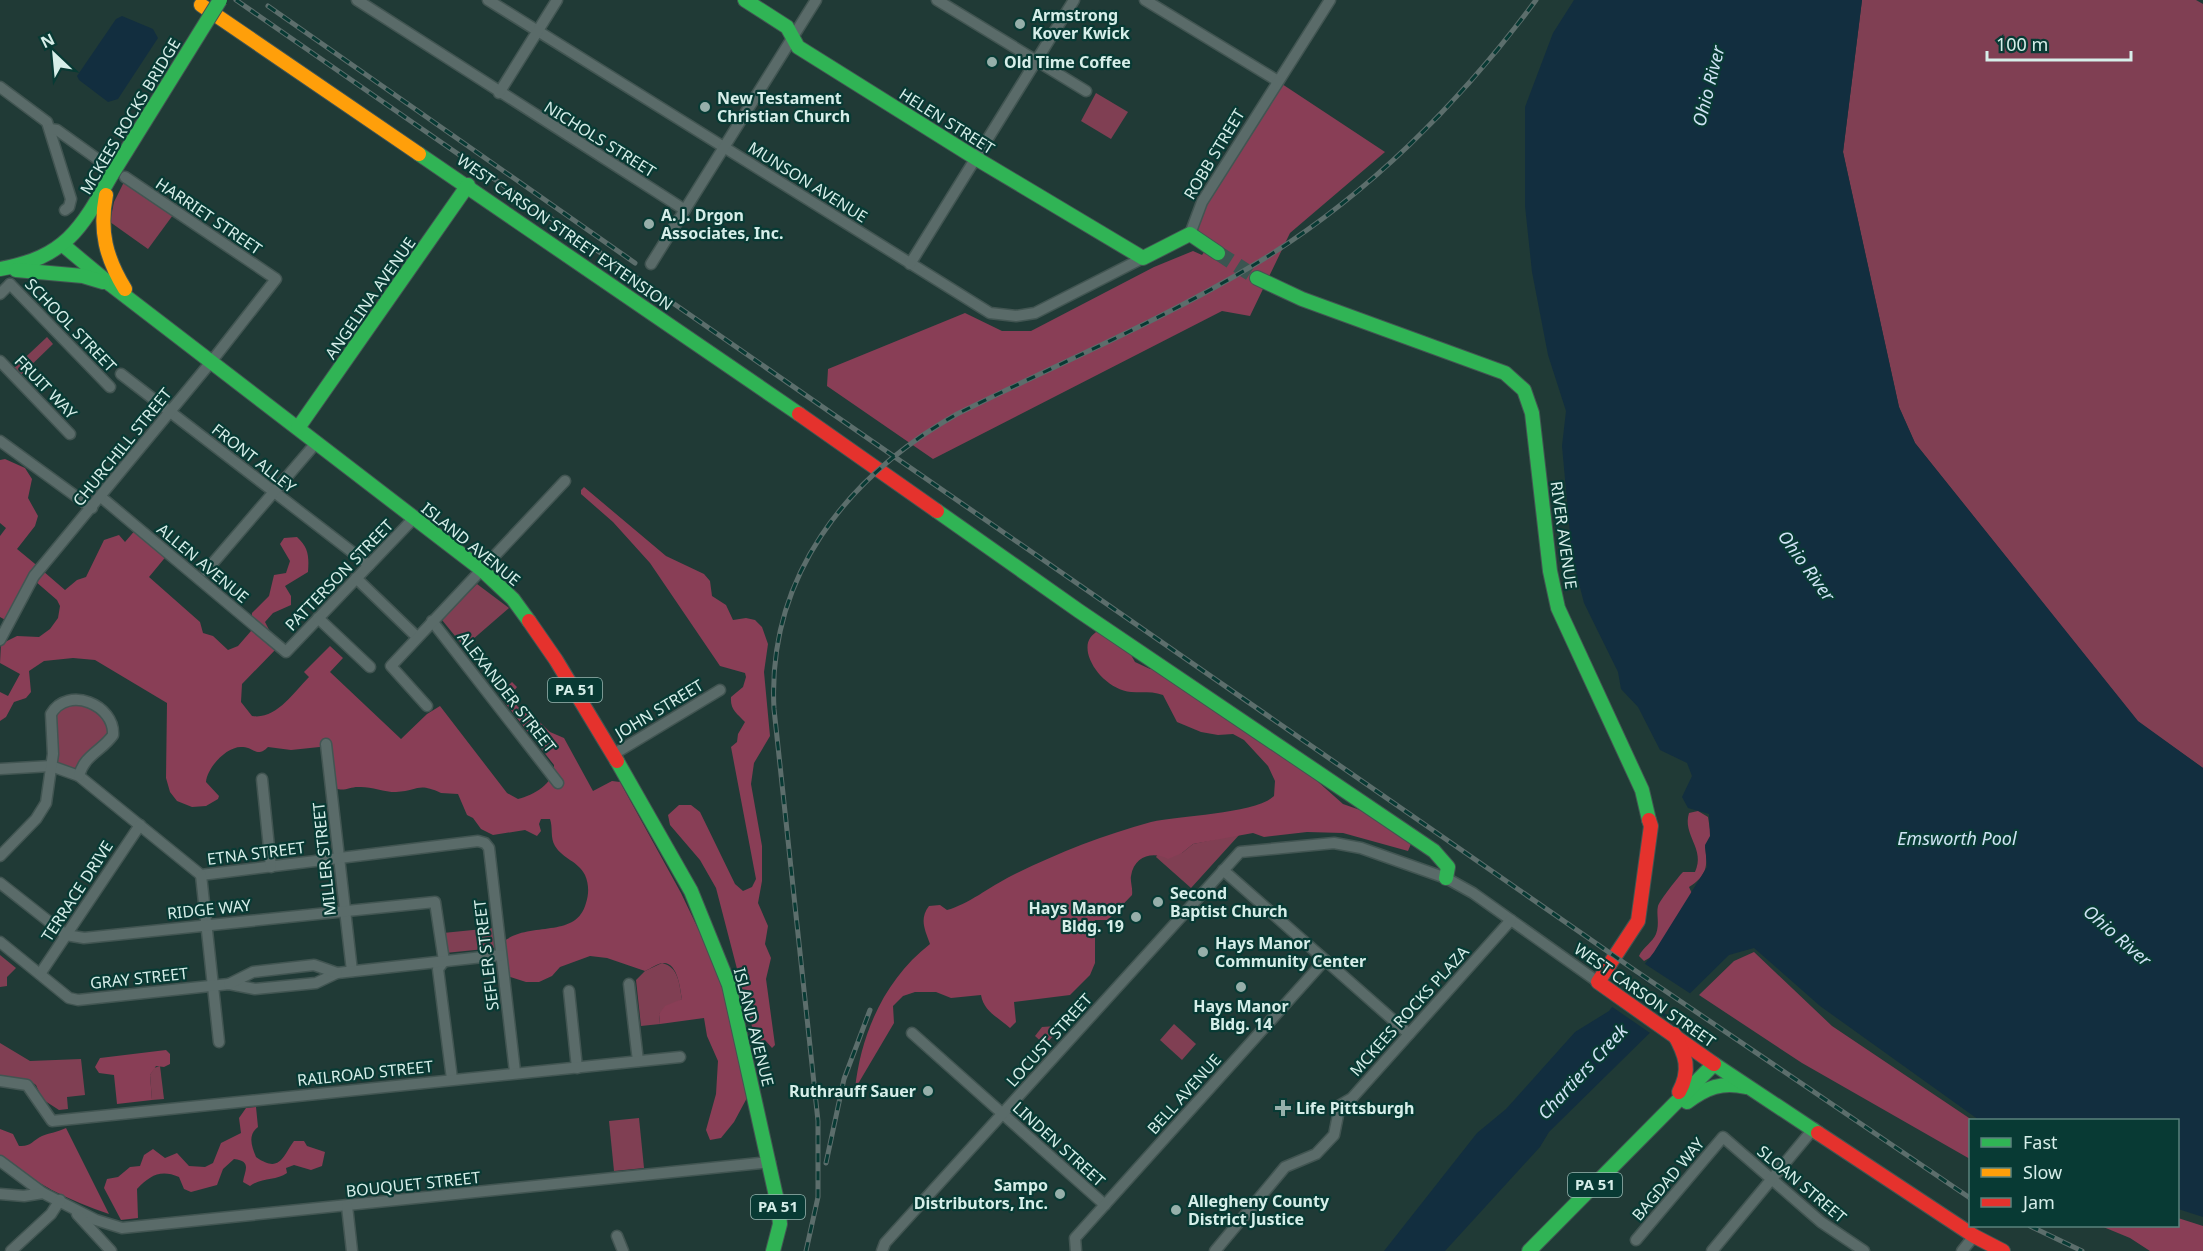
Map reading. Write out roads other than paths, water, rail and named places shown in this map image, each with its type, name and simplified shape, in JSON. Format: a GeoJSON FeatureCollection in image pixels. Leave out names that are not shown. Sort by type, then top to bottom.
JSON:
{"type":"FeatureCollection","features":[{"type":"Feature","properties":{"kind":"street","name":"MCKEES ROCKS BRIDGE"},"geometry":{"type":"LineString","coordinates":[[63,245],[82,227],[116,177],[220,0]]}},
{"type":"Feature","properties":{"kind":"street","name":"NICHOLS STREET"},"geometry":{"type":"LineString","coordinates":[[357,0],[685,210]]}},
{"type":"Feature","properties":{"kind":"street","name":"MUNSON AVENUE"},"geometry":{"type":"LineString","coordinates":[[488,0],[990,313],[1016,316],[1035,313],[1143,258]]}},
{"type":"Feature","properties":{"kind":"street"},"geometry":{"type":"LineString","coordinates":[[499,93],[557,0]]}},
{"type":"Feature","properties":{"kind":"street","name":"HELEN STREET"},"geometry":{"type":"LineString","coordinates":[[745,0],[787,27],[798,46],[977,159],[1143,258]]}},
{"type":"Feature","properties":{"kind":"street"},"geometry":{"type":"LineString","coordinates":[[651,264],[816,0]]}},
{"type":"Feature","properties":{"kind":"street"},"geometry":{"type":"LineString","coordinates":[[937,0],[1086,91]]}},
{"type":"Feature","properties":{"kind":"street"},"geometry":{"type":"LineString","coordinates":[[910,264],[1074,0]]}},
{"type":"Feature","properties":{"kind":"street"},"geometry":{"type":"LineString","coordinates":[[1145,0],[1278,81]]}},
{"type":"Feature","properties":{"kind":"street","name":"ROBB STREET"},"geometry":{"type":"LineString","coordinates":[[1190,234],[1202,202],[1330,0]]}},
{"type":"Feature","properties":{"kind":"street","name":"WEST CARSON STREET EXTENSION"},"geometry":{"type":"LineString","coordinates":[[201,5],[468,185],[885,475],[1434,851],[1448,867],[1446,878]]}},
{"type":"Feature","properties":{"kind":"street"},"geometry":{"type":"LineString","coordinates":[[0,87],[38,114],[50,129],[71,199],[69,207],[65,210]]}},
{"type":"Feature","properties":{"kind":"street"},"geometry":{"type":"LineString","coordinates":[[50,129],[57,130],[103,163]]}},
{"type":"Feature","properties":{"kind":"street","name":"HARRIET STREET"},"geometry":{"type":"LineString","coordinates":[[116,177],[276,279]]}},
{"type":"Feature","properties":{"kind":"street"},"geometry":{"type":"LineString","coordinates":[[116,177],[102,216],[103,244],[112,270],[133,302]]}},
{"type":"Feature","properties":{"kind":"street","name":"ANGELINA AVENUE"},"geometry":{"type":"LineString","coordinates":[[298,428],[468,185]]}},
{"type":"Feature","properties":{"kind":"street"},"geometry":{"type":"LineString","coordinates":[[1143,258],[1190,234],[1218,253]]}},
{"type":"Feature","properties":{"kind":"street"},"geometry":{"type":"LineString","coordinates":[[2,266],[36,262],[63,245]]}},
{"type":"Feature","properties":{"kind":"street","name":"ISLAND AVENUE"},"geometry":{"type":"LineString","coordinates":[[63,245],[111,285],[482,570],[517,604],[556,660],[614,754],[691,891],[714,944],[729,985],[770,1162],[780,1224],[773,1251]]}},
{"type":"Feature","properties":{"kind":"street"},"geometry":{"type":"LineString","coordinates":[[2,266],[39,274],[83,276],[111,285]]}},
{"type":"Feature","properties":{"kind":"street"},"geometry":{"type":"LineString","coordinates":[[0,294],[10,284],[2,266]]}},
{"type":"Feature","properties":{"kind":"street","name":"RIVER AVENUE"},"geometry":{"type":"LineString","coordinates":[[1257,278],[1302,299],[1505,373],[1522,385],[1527,392],[1532,413],[1549,564],[1557,601],[1570,639],[1642,790],[1650,817],[1650,842],[1638,921],[1630,937],[1599,982]]}},
{"type":"Feature","properties":{"kind":"street","name":"CHURCHILL STREET"},"geometry":{"type":"LineString","coordinates":[[0,640],[34,576],[212,362],[276,279]]}},
{"type":"Feature","properties":{"kind":"street","name":"SCHOOL STREET"},"geometry":{"type":"LineString","coordinates":[[10,284],[110,387]]}},
{"type":"Feature","properties":{"kind":"street","name":"FRUIT WAY"},"geometry":{"type":"LineString","coordinates":[[0,361],[70,434]]}},
{"type":"Feature","properties":{"kind":"street","name":"FRONT ALLEY"},"geometry":{"type":"LineString","coordinates":[[121,374],[369,565]]}},
{"type":"Feature","properties":{"kind":"street"},"geometry":{"type":"LineString","coordinates":[[0,441],[92,508]]}},
{"type":"Feature","properties":{"kind":"street"},"geometry":{"type":"LineString","coordinates":[[206,571],[316,443]]}},
{"type":"Feature","properties":{"kind":"street"},"geometry":{"type":"LineString","coordinates":[[428,706],[391,666],[565,481]]}},
{"type":"Feature","properties":{"kind":"street","name":"ALLEN AVENUE"},"geometry":{"type":"LineString","coordinates":[[101,497],[286,652]]}},
{"type":"Feature","properties":{"kind":"street","name":"PATTERSON STREET"},"geometry":{"type":"LineString","coordinates":[[286,652],[414,518]]}},
{"type":"Feature","properties":{"kind":"street"},"geometry":{"type":"LineString","coordinates":[[356,578],[417,637]]}},
{"type":"Feature","properties":{"kind":"street"},"geometry":{"type":"LineString","coordinates":[[318,618],[370,667]]}},
{"type":"Feature","properties":{"kind":"street","name":"ALEXANDER STREET"},"geometry":{"type":"LineString","coordinates":[[432,621],[558,783]]}},
{"type":"Feature","properties":{"kind":"street","name":"JOHN STREET"},"geometry":{"type":"LineString","coordinates":[[614,754],[720,690]]}},
{"type":"Feature","properties":{"kind":"street"},"geometry":{"type":"LineString","coordinates":[[0,856],[43,811],[54,741],[50,719],[54,709],[72,701],[94,704],[109,716],[113,726],[113,735],[90,754],[79,776]]}},
{"type":"Feature","properties":{"kind":"street","name":"MILLER STREET"},"geometry":{"type":"LineString","coordinates":[[326,744],[352,971]]}},
{"type":"Feature","properties":{"kind":"street","name":"ETNA STREET"},"geometry":{"type":"LineString","coordinates":[[0,769],[51,766],[79,776],[201,875],[478,841]]}},
{"type":"Feature","properties":{"kind":"street"},"geometry":{"type":"LineString","coordinates":[[262,779],[272,867]]}},
{"type":"Feature","properties":{"kind":"street","name":"TERRACE DRIVE"},"geometry":{"type":"LineString","coordinates":[[40,974],[140,825]]}},
{"type":"Feature","properties":{"kind":"street","name":"SEFLER STREET"},"geometry":{"type":"LineString","coordinates":[[478,841],[485,843],[489,848],[515,1072]]}},
{"type":"Feature","properties":{"kind":"street","name":"WEST CARSON STREET"},"geometry":{"type":"LineString","coordinates":[[1240,852],[1334,843],[1361,848],[1446,878],[1618,994],[1714,1064],[1974,1236],[2003,1251]]}},
{"type":"Feature","properties":{"kind":"street","name":"LOCUST STREET"},"geometry":{"type":"LineString","coordinates":[[882,1251],[885,1243],[1240,852]]}},
{"type":"Feature","properties":{"kind":"street"},"geometry":{"type":"LineString","coordinates":[[1223,870],[1409,1034]]}},
{"type":"Feature","properties":{"kind":"street"},"geometry":{"type":"LineString","coordinates":[[201,875],[219,1042]]}},
{"type":"Feature","properties":{"kind":"street"},"geometry":{"type":"LineString","coordinates":[[0,883],[66,935]]}},
{"type":"Feature","properties":{"kind":"street","name":"RIDGE WAY"},"geometry":{"type":"LineString","coordinates":[[66,935],[84,938],[430,900],[437,906],[441,965]]}},
{"type":"Feature","properties":{"kind":"street","name":"MCKEES ROCKS PLAZA"},"geometry":{"type":"LineString","coordinates":[[1215,1251],[1285,1167],[1316,1154],[1334,1135],[1340,1105],[1352,1098],[1511,920]]}},
{"type":"Feature","properties":{"kind":"street","name":"GRAY STREET"},"geometry":{"type":"LineString","coordinates":[[0,942],[69,998],[78,1000],[213,985],[229,984],[255,989],[316,983],[337,973],[441,965],[501,955]]}},
{"type":"Feature","properties":{"kind":"street","name":"BELL AVENUE"},"geometry":{"type":"LineString","coordinates":[[1076,1251],[1075,1238],[1325,960]]}},
{"type":"Feature","properties":{"kind":"street","name":"GRAY STREET"},"geometry":{"type":"LineString","coordinates":[[229,984],[253,972],[283,968],[314,965],[337,973]]}},
{"type":"Feature","properties":{"kind":"street"},"geometry":{"type":"LineString","coordinates":[[441,965],[452,1079]]}},
{"type":"Feature","properties":{"kind":"street"},"geometry":{"type":"LineString","coordinates":[[629,984],[638,1062]]}},
{"type":"Feature","properties":{"kind":"street"},"geometry":{"type":"LineString","coordinates":[[569,991],[577,1068]]}},
{"type":"Feature","properties":{"kind":"street","name":"LINDEN STREET"},"geometry":{"type":"LineString","coordinates":[[912,1033],[1104,1205]]}},
{"type":"Feature","properties":{"kind":"street"},"geometry":{"type":"LineString","coordinates":[[1664,1114],[1688,1073],[1685,1052],[1673,1033]]}},
{"type":"Feature","properties":{"kind":"street","name":"RAILROAD STREET"},"geometry":{"type":"LineString","coordinates":[[0,1081],[27,1084],[52,1121],[515,1072],[680,1057]]}},
{"type":"Feature","properties":{"kind":"street","name":"PA 51"},"geometry":{"type":"LineString","coordinates":[[1530,1251],[1714,1064]]}},
{"type":"Feature","properties":{"kind":"street"},"geometry":{"type":"LineString","coordinates":[[1664,1114],[1707,1088],[1735,1083],[1752,1088]]}},
{"type":"Feature","properties":{"kind":"street"},"geometry":{"type":"LineString","coordinates":[[1712,1251],[1814,1128]]}},
{"type":"Feature","properties":{"kind":"street","name":"SLOAN STREET"},"geometry":{"type":"LineString","coordinates":[[1722,1137],[1821,1222],[1864,1251]]}},
{"type":"Feature","properties":{"kind":"street","name":"BAGDAD WAY"},"geometry":{"type":"LineString","coordinates":[[1636,1240],[1722,1137]]}},
{"type":"Feature","properties":{"kind":"street"},"geometry":{"type":"LineString","coordinates":[[0,1161],[43,1193],[63,1202],[97,1233],[111,1251]]}},
{"type":"Feature","properties":{"kind":"street","name":"BOUQUET STREET"},"geometry":{"type":"LineString","coordinates":[[63,1202],[96,1220],[122,1228],[770,1162]]}},
{"type":"Feature","properties":{"kind":"street"},"geometry":{"type":"LineString","coordinates":[[0,1194],[24,1196],[43,1193]]}},
{"type":"Feature","properties":{"kind":"street"},"geometry":{"type":"LineString","coordinates":[[11,1251],[63,1202]]}},
{"type":"Feature","properties":{"kind":"street"},"geometry":{"type":"LineString","coordinates":[[347,1206],[352,1251]]}},
{"type":"Feature","properties":{"kind":"street"},"geometry":{"type":"LineString","coordinates":[[617,1236],[623,1251]]}},
{"type":"Feature","properties":{"kind":"street"},"geometry":{"type":"LineString","coordinates":[[1962,1251],[1974,1236]]}},
{"type":"Feature","properties":{"kind":"water","name":"Emsworth Pool"},"geometry":{"type":"Polygon","coordinates":[[[1574,0],[1862,0],[1843,152],[1899,407],[1915,443],[2138,721],[2203,768],[2203,1217],[2179,1209],[2179,1119],[1978,1119],[1820,1006],[1754,948],[1729,955],[1549,1132],[1540,1147],[1445,1251],[1384,1251],[1477,1133],[1506,1109],[1575,1032],[1609,1011],[1654,952],[1707,867],[1705,845],[1710,836],[1709,814],[1688,808],[1682,797],[1692,776],[1687,763],[1660,750],[1638,707],[1621,689],[1618,672],[1584,603],[1572,556],[1562,446],[1566,411],[1548,355],[1532,272],[1525,206],[1525,107],[1553,33],[1574,0]]]}},
{"type":"Feature","properties":{"kind":"water"},"geometry":{"type":"Polygon","coordinates":[[[122,16],[153,29],[158,38],[118,99],[108,102],[77,76],[116,19],[122,16]]]}},
{"type":"Feature","properties":{"kind":"tunnel"},"geometry":{"type":"LineString","coordinates":[[1218,253],[1257,278]]}},
{"type":"Feature","properties":{"kind":"railway"},"geometry":{"type":"LineString","coordinates":[[236,0],[1633,969],[1969,1197]]}},
{"type":"Feature","properties":{"kind":"railway"},"geometry":{"type":"LineString","coordinates":[[806,1251],[818,1197],[818,1121],[774,709],[775,661],[784,616],[800,574],[821,536],[848,500],[881,468],[917,439],[957,414],[1146,323],[1221,284],[1297,237],[1336,208],[1373,178],[1444,111],[1507,38],[1536,0]]}},
{"type":"Feature","properties":{"kind":"railway"},"geometry":{"type":"LineString","coordinates":[[268,6],[635,263]]}},
{"type":"Feature","properties":{"kind":"railway"},"geometry":{"type":"LineString","coordinates":[[826,1163],[844,1079],[870,1010]]}},
{"type":"Feature","properties":{"kind":"railway"},"geometry":{"type":"LineString","coordinates":[[2032,1227],[2082,1251]]}},
{"type":"Feature","properties":{"kind":"place","name":"Armstrong Kover Kwick"},"geometry":{"type":"Point","coordinates":[1020,24]}},
{"type":"Feature","properties":{"kind":"place","name":"Old Time Coffee"},"geometry":{"type":"Point","coordinates":[992,62]}},
{"type":"Feature","properties":{"kind":"place","name":"New Testament Christian Church"},"geometry":{"type":"Point","coordinates":[705,107]}},
{"type":"Feature","properties":{"kind":"place","name":"A. J. Drgon Associates, Inc."},"geometry":{"type":"Point","coordinates":[649,224]}},
{"type":"Feature","properties":{"kind":"place","name":"Second Baptist Church"},"geometry":{"type":"Point","coordinates":[1158,902]}},
{"type":"Feature","properties":{"kind":"place","name":"Hays Manor Bldg. 19"},"geometry":{"type":"Point","coordinates":[1136,917]}},
{"type":"Feature","properties":{"kind":"place","name":"Hays Manor Community Center"},"geometry":{"type":"Point","coordinates":[1203,952]}},
{"type":"Feature","properties":{"kind":"place","name":"Hays Manor Bldg. 14"},"geometry":{"type":"Point","coordinates":[1241,987]}},
{"type":"Feature","properties":{"kind":"place","name":"Ruthrauff Sauer"},"geometry":{"type":"Point","coordinates":[928,1091]}},
{"type":"Feature","properties":{"kind":"place","name":"Life Pittsburgh"},"geometry":{"type":"Point","coordinates":[1283,1108]}},
{"type":"Feature","properties":{"kind":"place","name":"Sampo Distributors, Inc."},"geometry":{"type":"Point","coordinates":[1060,1194]}},
{"type":"Feature","properties":{"kind":"place","name":"Allegheny County District Justice"},"geometry":{"type":"Point","coordinates":[1176,1210]}},
{"type":"Feature","properties":{"kind":"water label","name":"Ohio River"},"geometry":{"type":"Point","coordinates":[1709,86]}},
{"type":"Feature","properties":{"kind":"water label","name":"Ohio River"},"geometry":{"type":"Point","coordinates":[1806,566]}},
{"type":"Feature","properties":{"kind":"water label","name":"Ohio River"},"geometry":{"type":"Point","coordinates":[2117,936]}},
{"type":"Feature","properties":{"kind":"water label","name":"Chartiers Creek"},"geometry":{"type":"Point","coordinates":[1583,1072]}}]}
